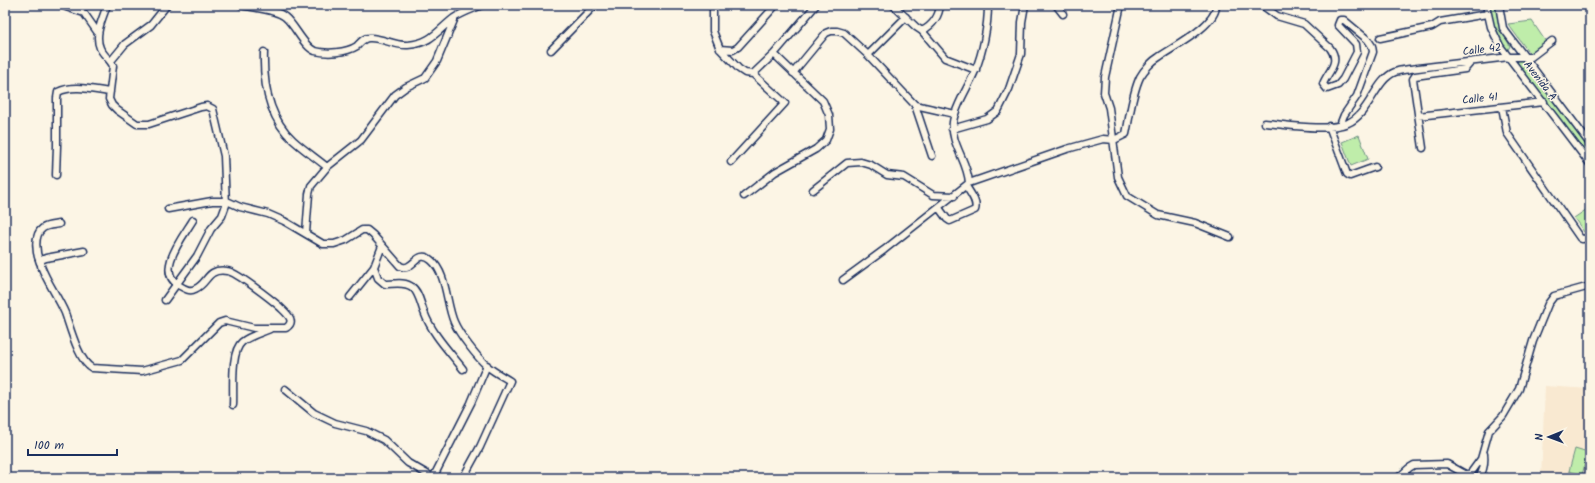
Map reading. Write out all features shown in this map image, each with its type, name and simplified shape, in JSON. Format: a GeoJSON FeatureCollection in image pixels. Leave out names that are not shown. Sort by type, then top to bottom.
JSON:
{"type":"FeatureCollection","features":[{"type":"Feature","properties":{"kind":"street"},"geometry":{"type":"LineString","coordinates":[[107,5],[98,33],[100,48],[111,61],[113,66],[113,76],[109,99],[112,105],[137,124],[149,124],[207,106],[213,109],[224,156],[227,201],[222,216],[211,229],[197,256],[165,300]]}},
{"type":"Feature","properties":{"kind":"street"},"geometry":{"type":"LineString","coordinates":[[111,61],[125,44],[151,25],[167,5]]}},
{"type":"Feature","properties":{"kind":"street"},"geometry":{"type":"LineString","coordinates":[[242,5],[272,10],[285,16],[310,48],[315,51],[330,53],[349,50],[363,39],[369,38],[393,44],[406,45],[425,42],[435,36],[454,18],[482,5]]}},
{"type":"Feature","properties":{"kind":"street"},"geometry":{"type":"LineString","coordinates":[[551,50],[595,5]]}},
{"type":"Feature","properties":{"kind":"street"},"geometry":{"type":"LineString","coordinates":[[713,5],[713,32],[720,49],[739,69],[745,73],[753,74],[785,103],[731,162]]}},
{"type":"Feature","properties":{"kind":"street"},"geometry":{"type":"LineString","coordinates":[[720,49],[733,50],[738,47],[776,5]]}},
{"type":"Feature","properties":{"kind":"street"},"geometry":{"type":"LineString","coordinates":[[753,74],[774,54],[816,5]]}},
{"type":"Feature","properties":{"kind":"street"},"geometry":{"type":"LineString","coordinates":[[893,5],[916,27],[922,30],[945,58],[976,70]]}},
{"type":"Feature","properties":{"kind":"street"},"geometry":{"type":"LineString","coordinates":[[922,30],[930,27],[935,21],[940,5]]}},
{"type":"Feature","properties":{"kind":"street"},"geometry":{"type":"LineString","coordinates":[[939,208],[950,221],[975,210],[976,206],[968,185],[969,176],[955,143],[952,129],[955,114],[976,70],[984,40],[988,5]]}},
{"type":"Feature","properties":{"kind":"street"},"geometry":{"type":"LineString","coordinates":[[952,129],[987,119],[998,111],[1009,89],[1021,54],[1022,22],[1026,5]]}},
{"type":"Feature","properties":{"kind":"street"},"geometry":{"type":"LineString","coordinates":[[1056,5],[1063,14]]}},
{"type":"Feature","properties":{"kind":"street"},"geometry":{"type":"LineString","coordinates":[[1121,5],[1105,77],[1104,93],[1109,108],[1118,177],[1127,196],[1158,215],[1195,223],[1230,237]]}},
{"type":"Feature","properties":{"kind":"street"},"geometry":{"type":"LineString","coordinates":[[843,280],[968,185],[1067,149],[1103,139],[1114,140],[1126,134],[1132,104],[1141,76],[1158,57],[1198,32],[1213,16],[1216,10],[1216,5]]}},
{"type":"Feature","properties":{"kind":"street"},"geometry":{"type":"LineString","coordinates":[[1262,5],[1277,16],[1304,24],[1330,48],[1333,52],[1333,68],[1323,82],[1329,90],[1338,85],[1343,79],[1357,52],[1356,44],[1338,25],[1340,20],[1344,20],[1370,43],[1373,52],[1357,96],[1344,115],[1340,125],[1307,126],[1265,122]]}},
{"type":"Feature","properties":{"kind":"street","name":"Avenida A"},"geometry":{"type":"LineString","coordinates":[[1486,5],[1487,14],[1494,36],[1590,164]]}},
{"type":"Feature","properties":{"kind":"street","name":"Avenida A"},"geometry":{"type":"LineString","coordinates":[[1498,5],[1503,28],[1590,144]]}},
{"type":"Feature","properties":{"kind":"street"},"geometry":{"type":"LineString","coordinates":[[66,7],[84,13],[98,33]]}},
{"type":"Feature","properties":{"kind":"street"},"geometry":{"type":"LineString","coordinates":[[1380,38],[1432,27],[1440,22],[1487,14]]}},
{"type":"Feature","properties":{"kind":"street"},"geometry":{"type":"LineString","coordinates":[[868,55],[906,17]]}},
{"type":"Feature","properties":{"kind":"street"},"geometry":{"type":"LineString","coordinates":[[306,233],[311,186],[327,167],[360,140],[395,95],[406,87],[425,78],[437,61],[454,18]]}},
{"type":"Feature","properties":{"kind":"street"},"geometry":{"type":"LineString","coordinates":[[793,73],[826,33],[830,31],[837,31],[844,34],[868,55],[915,105],[932,156]]}},
{"type":"Feature","properties":{"kind":"street","name":"Calle 42"},"geometry":{"type":"LineString","coordinates":[[1340,125],[1355,118],[1372,99],[1381,82],[1395,72],[1509,57],[1530,57],[1552,41]]}},
{"type":"Feature","properties":{"kind":"street"},"geometry":{"type":"LineString","coordinates":[[264,52],[264,74],[269,102],[276,120],[292,139],[327,167]]}},
{"type":"Feature","properties":{"kind":"street"},"geometry":{"type":"LineString","coordinates":[[744,196],[768,179],[775,172],[803,157],[826,140],[830,129],[829,115],[823,101],[774,54]]}},
{"type":"Feature","properties":{"kind":"street"},"geometry":{"type":"LineString","coordinates":[[1423,148],[1413,79],[1414,76],[1465,68],[1471,62]]}},
{"type":"Feature","properties":{"kind":"street"},"geometry":{"type":"LineString","coordinates":[[56,175],[58,146],[58,92],[64,89],[80,88],[110,92]]}},
{"type":"Feature","properties":{"kind":"street","name":"Calle 41"},"geometry":{"type":"LineString","coordinates":[[1418,116],[1544,102]]}},
{"type":"Feature","properties":{"kind":"street"},"geometry":{"type":"LineString","coordinates":[[915,105],[955,114]]}},
{"type":"Feature","properties":{"kind":"street"},"geometry":{"type":"LineString","coordinates":[[1502,107],[1507,133],[1580,238],[1588,239]]}},
{"type":"Feature","properties":{"kind":"street"},"geometry":{"type":"LineString","coordinates":[[1329,126],[1347,174],[1350,176],[1375,167]]}},
{"type":"Feature","properties":{"kind":"street"},"geometry":{"type":"LineString","coordinates":[[813,190],[847,163],[861,162],[871,165],[887,175],[904,177],[933,195],[954,196]]}},
{"type":"Feature","properties":{"kind":"street"},"geometry":{"type":"LineString","coordinates":[[168,209],[212,201],[227,201],[240,207],[268,214],[306,233],[317,241],[329,244],[346,240],[362,230],[367,230],[400,266],[407,268],[418,258],[426,256],[435,264],[440,272],[451,315],[456,328],[487,365],[510,382],[475,459],[463,478]]}},
{"type":"Feature","properties":{"kind":"street"},"geometry":{"type":"LineString","coordinates":[[59,224],[44,227],[40,230],[36,246],[42,270],[64,312],[79,350],[88,366],[92,368],[142,371],[182,360],[219,323],[224,321],[254,328],[271,329],[286,328],[290,326],[292,321],[290,317],[275,303],[230,271],[216,270],[193,290],[188,290],[177,284],[170,274],[168,268],[169,261],[192,220]]}},
{"type":"Feature","properties":{"kind":"street"},"geometry":{"type":"LineString","coordinates":[[350,296],[374,267],[382,246]]}},
{"type":"Feature","properties":{"kind":"street"},"geometry":{"type":"LineString","coordinates":[[40,263],[46,258],[84,251]]}},
{"type":"Feature","properties":{"kind":"street"},"geometry":{"type":"LineString","coordinates":[[374,267],[378,278],[385,284],[403,284],[411,286],[415,290],[427,320],[438,338],[463,369]]}},
{"type":"Feature","properties":{"kind":"street"},"geometry":{"type":"LineString","coordinates":[[1398,478],[1414,465],[1447,464],[1465,474],[1470,474],[1481,459],[1489,431],[1503,416],[1519,389],[1533,341],[1548,304],[1554,296],[1590,286]]}},
{"type":"Feature","properties":{"kind":"street"},"geometry":{"type":"LineString","coordinates":[[233,405],[234,360],[236,348],[242,342],[271,329]]}},
{"type":"Feature","properties":{"kind":"street"},"geometry":{"type":"LineString","coordinates":[[285,389],[314,413],[335,423],[366,431],[384,440],[408,463],[434,478],[471,403],[487,365]]}},
{"type":"Feature","properties":{"kind":"street"},"geometry":{"type":"LineString","coordinates":[[1479,478],[1483,472],[1485,460],[1483,450]]}},
{"type":"Feature","properties":{"kind":"shaded area"},"geometry":{"type":"Polygon","coordinates":[[[1545,386],[1590,389],[1590,478],[1541,478],[1545,386]]]}},
{"type":"Feature","properties":{"kind":"green space"},"geometry":{"type":"Polygon","coordinates":[[[1489,5],[1495,5],[1499,25],[1510,46],[1508,50],[1506,50],[1496,34],[1489,5]]]}},
{"type":"Feature","properties":{"kind":"green space"},"geometry":{"type":"Polygon","coordinates":[[[1532,21],[1546,42],[1530,54],[1508,24],[1532,21]]]}},
{"type":"Feature","properties":{"kind":"green space"},"geometry":{"type":"Polygon","coordinates":[[[1518,60],[1522,60],[1590,150],[1590,159],[1517,64],[1518,60]]]}},
{"type":"Feature","properties":{"kind":"green space"},"geometry":{"type":"Polygon","coordinates":[[[1359,135],[1368,159],[1351,166],[1342,142],[1359,135]]]}},
{"type":"Feature","properties":{"kind":"green space"},"geometry":{"type":"Polygon","coordinates":[[[1590,207],[1590,235],[1587,236],[1574,218],[1590,207]]]}},
{"type":"Feature","properties":{"kind":"green space"},"geometry":{"type":"Polygon","coordinates":[[[1575,449],[1588,453],[1582,475],[1569,471],[1575,449]]]}}]}
